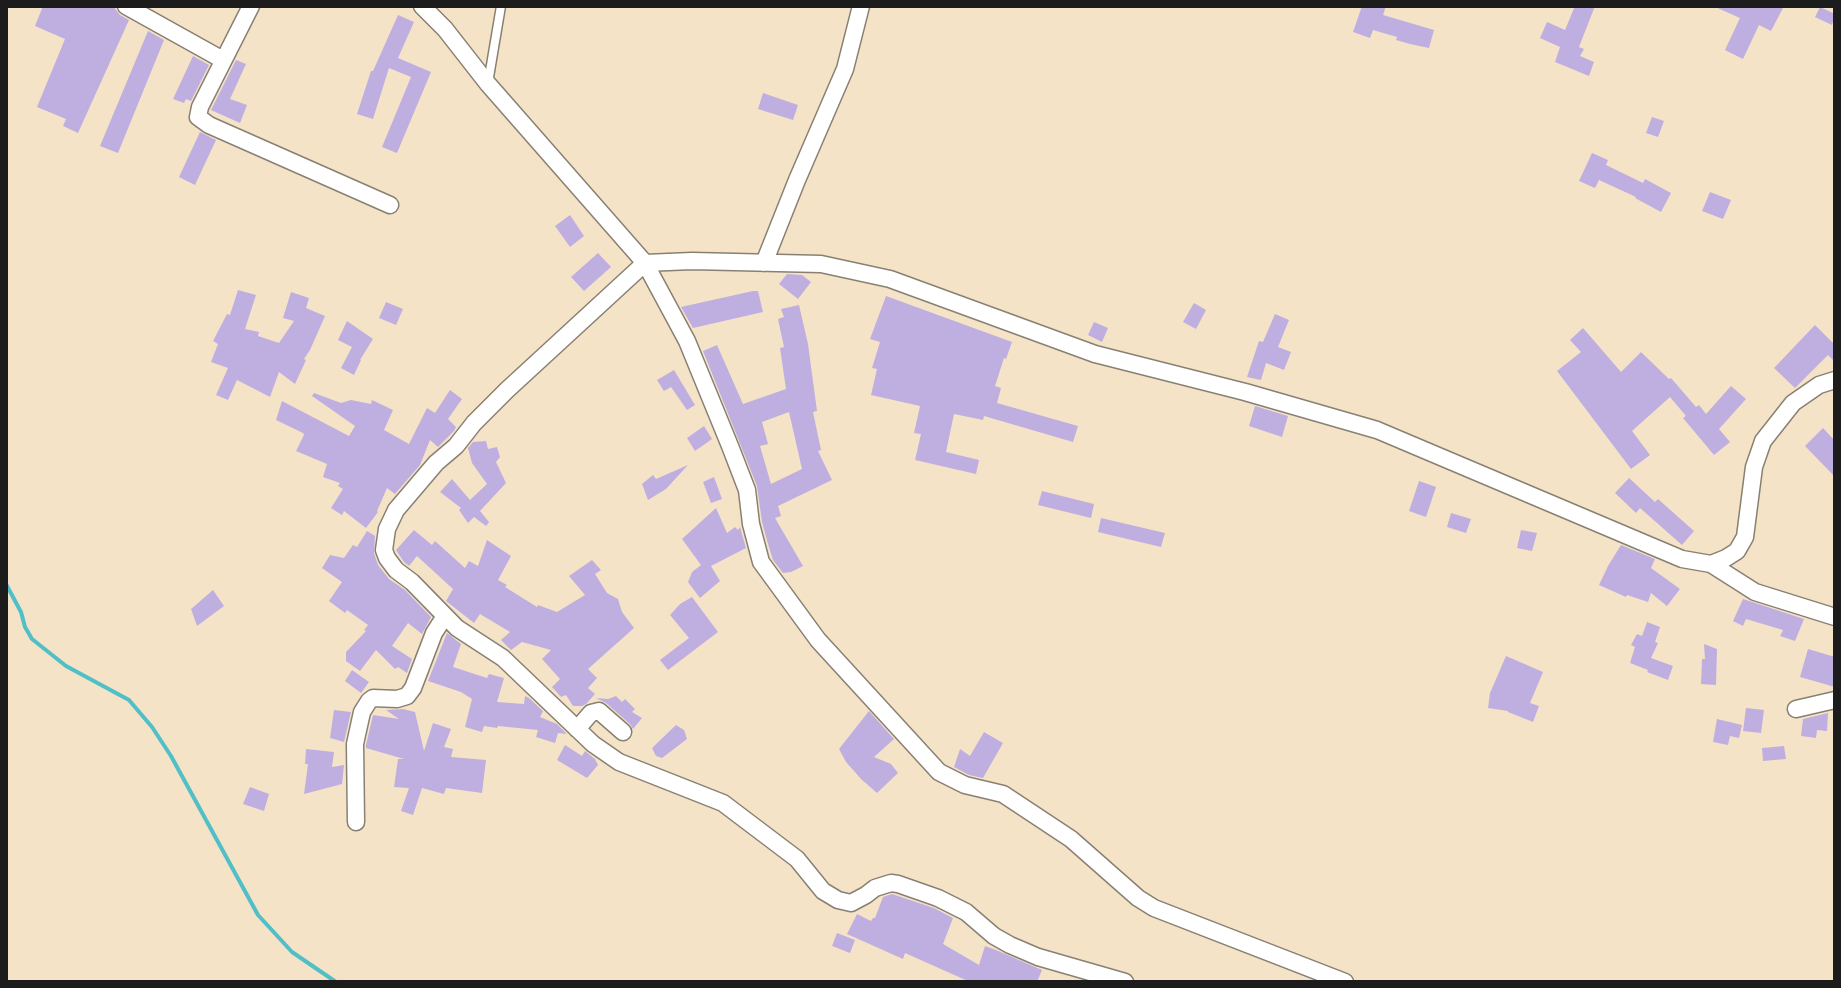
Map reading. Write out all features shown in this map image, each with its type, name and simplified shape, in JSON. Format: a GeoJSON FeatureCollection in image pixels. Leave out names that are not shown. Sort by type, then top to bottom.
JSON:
{"type":"FeatureCollection","features":[{"type":"Feature","properties":{"kind":"street"},"geometry":{"type":"LineString","coordinates":[[126,6],[223,60]]}},
{"type":"Feature","properties":{"kind":"street"},"geometry":{"type":"LineString","coordinates":[[251,6],[200,107],[198,117],[209,125],[390,205]]}},
{"type":"Feature","properties":{"kind":"street"},"geometry":{"type":"LineString","coordinates":[[422,6],[645,263],[687,341],[730,446],[747,490],[751,524],[761,562],[818,640],[939,772],[958,782],[1003,794],[1071,839],[1146,904],[1345,982]]}},
{"type":"Feature","properties":{"kind":"street"},"geometry":{"type":"LineString","coordinates":[[764,263],[845,69],[861,6]]}},
{"type":"Feature","properties":{"kind":"street"},"geometry":{"type":"LineString","coordinates":[[1125,982],[1038,957],[1010,945],[983,928],[966,912],[898,884],[875,888],[851,903],[838,900],[823,891],[797,859],[723,803],[619,762],[593,744],[511,665],[457,628],[396,570],[384,550],[390,520],[396,510],[436,463],[456,446],[507,390],[645,263],[821,264],[890,279],[1095,354],[1377,430],[1667,554],[1711,564],[1755,592],[1835,617]]}},
{"type":"Feature","properties":{"kind":"street"},"geometry":{"type":"LineString","coordinates":[[1711,564],[1732,555],[1742,544],[1748,524],[1754,467],[1763,441],[1793,403],[1819,385],[1835,380]]}},
{"type":"Feature","properties":{"kind":"street"},"geometry":{"type":"LineString","coordinates":[[356,822],[355,744],[362,712],[373,698],[397,699],[407,696],[434,633],[445,616]]}},
{"type":"Feature","properties":{"kind":"street"},"geometry":{"type":"LineString","coordinates":[[1796,709],[1835,700]]}},
{"type":"Feature","properties":{"kind":"street"},"geometry":{"type":"LineString","coordinates":[[577,729],[591,713],[599,711],[623,732]]}},
{"type":"Feature","properties":{"kind":"lane"},"geometry":{"type":"LineString","coordinates":[[488,84],[501,6]]}},
{"type":"Feature","properties":{"kind":"building"},"geometry":{"type":"Polygon","coordinates":[[[43,6],[113,6],[129,20],[78,133],[63,126],[66,119],[37,107],[65,39],[35,26],[43,6]]]}},
{"type":"Feature","properties":{"kind":"building"},"geometry":{"type":"Polygon","coordinates":[[[1362,6],[1386,6],[1383,15],[1434,30],[1429,48],[1396,40],[1397,37],[1373,30],[1370,38],[1353,32],[1362,6]]]}},
{"type":"Feature","properties":{"kind":"building"},"geometry":{"type":"Polygon","coordinates":[[[1575,6],[1595,6],[1579,47],[1584,49],[1580,56],[1594,62],[1589,76],[1555,62],[1560,47],[1540,38],[1547,22],[1565,30],[1575,6]]]}},
{"type":"Feature","properties":{"kind":"building"},"geometry":{"type":"Polygon","coordinates":[[[1713,6],[1784,6],[1771,31],[1759,25],[1743,59],[1725,50],[1740,18],[1713,6]]]}},
{"type":"Feature","properties":{"kind":"building"},"geometry":{"type":"Polygon","coordinates":[[[1820,7],[1835,14],[1832,25],[1815,17],[1820,7]]]}},
{"type":"Feature","properties":{"kind":"building"},"geometry":{"type":"Polygon","coordinates":[[[398,15],[414,22],[398,58],[431,72],[397,153],[382,147],[411,77],[389,68],[373,119],[357,114],[371,71],[398,15]]]}},
{"type":"Feature","properties":{"kind":"building"},"geometry":{"type":"Polygon","coordinates":[[[148,31],[164,40],[118,153],[100,146],[148,31]]]}},
{"type":"Feature","properties":{"kind":"building"},"geometry":{"type":"Polygon","coordinates":[[[193,56],[209,65],[191,101],[186,99],[184,103],[173,99],[193,56]]]}},
{"type":"Feature","properties":{"kind":"building"},"geometry":{"type":"Polygon","coordinates":[[[236,60],[246,64],[230,99],[247,105],[240,123],[211,110],[236,60]]]}},
{"type":"Feature","properties":{"kind":"building"},"geometry":{"type":"Polygon","coordinates":[[[763,93],[798,105],[793,120],[758,109],[763,93]]]}},
{"type":"Feature","properties":{"kind":"building"},"geometry":{"type":"Polygon","coordinates":[[[1652,117],[1664,121],[1658,137],[1646,133],[1652,117]]]}},
{"type":"Feature","properties":{"kind":"building"},"geometry":{"type":"Polygon","coordinates":[[[200,132],[216,140],[195,185],[179,177],[200,132]]]}},
{"type":"Feature","properties":{"kind":"building"},"geometry":{"type":"Polygon","coordinates":[[[1592,153],[1608,160],[1606,165],[1643,183],[1645,179],[1671,193],[1661,212],[1599,180],[1595,188],[1579,181],[1592,153]]]}},
{"type":"Feature","properties":{"kind":"building"},"geometry":{"type":"Polygon","coordinates":[[[1710,192],[1731,200],[1723,219],[1702,211],[1710,192]]]}},
{"type":"Feature","properties":{"kind":"building"},"geometry":{"type":"Polygon","coordinates":[[[570,215],[584,236],[570,247],[555,226],[570,215]]]}},
{"type":"Feature","properties":{"kind":"building"},"geometry":{"type":"Polygon","coordinates":[[[598,253],[611,267],[584,291],[571,277],[598,253]]]}},
{"type":"Feature","properties":{"kind":"building"},"geometry":{"type":"Polygon","coordinates":[[[787,274],[802,275],[811,282],[798,299],[779,284],[787,274]]]}},
{"type":"Feature","properties":{"kind":"building"},"geometry":{"type":"Polygon","coordinates":[[[238,290],[256,295],[245,329],[259,332],[258,336],[279,343],[294,321],[283,318],[291,292],[309,298],[306,308],[325,316],[295,384],[279,372],[270,397],[237,380],[228,400],[216,395],[228,368],[211,362],[218,344],[213,341],[227,314],[230,315],[238,290]]]}},
{"type":"Feature","properties":{"kind":"building"},"geometry":{"type":"Polygon","coordinates":[[[758,291],[763,312],[693,328],[681,307],[758,291]]]}},
{"type":"Feature","properties":{"kind":"building"},"geometry":{"type":"Polygon","coordinates":[[[886,296],[1012,342],[995,386],[1001,388],[997,403],[1078,426],[1073,442],[984,416],[983,420],[954,414],[946,452],[979,460],[976,474],[915,460],[921,434],[914,433],[920,406],[871,395],[877,369],[872,368],[880,342],[870,339],[886,296]]]}},
{"type":"Feature","properties":{"kind":"building"},"geometry":{"type":"Polygon","coordinates":[[[386,302],[403,309],[396,325],[379,318],[386,302]]]}},
{"type":"Feature","properties":{"kind":"building"},"geometry":{"type":"Polygon","coordinates":[[[1194,303],[1206,310],[1196,329],[1183,322],[1194,303]]]}},
{"type":"Feature","properties":{"kind":"building"},"geometry":{"type":"Polygon","coordinates":[[[799,305],[817,411],[813,412],[821,450],[818,451],[832,480],[778,506],[781,516],[775,518],[803,566],[783,573],[773,560],[768,544],[757,486],[703,351],[717,345],[743,404],[786,389],[780,348],[784,347],[778,319],[784,317],[781,309],[799,305]],[[789,412],[762,422],[768,444],[760,446],[771,484],[802,469],[789,412]]]}},
{"type":"Feature","properties":{"kind":"building"},"geometry":{"type":"Polygon","coordinates":[[[1275,314],[1289,320],[1278,347],[1291,352],[1284,370],[1266,363],[1261,380],[1247,377],[1259,341],[1263,342],[1275,314]]]}},
{"type":"Feature","properties":{"kind":"building"},"geometry":{"type":"Polygon","coordinates":[[[347,321],[373,339],[354,375],[341,368],[352,347],[338,340],[347,321]]]}},
{"type":"Feature","properties":{"kind":"building"},"geometry":{"type":"Polygon","coordinates":[[[1094,322],[1108,328],[1102,342],[1088,335],[1094,322]]]}},
{"type":"Feature","properties":{"kind":"building"},"geometry":{"type":"Polygon","coordinates":[[[1815,325],[1835,345],[1835,362],[1828,355],[1795,388],[1774,368],[1815,325]]]}},
{"type":"Feature","properties":{"kind":"building"},"geometry":{"type":"Polygon","coordinates":[[[1583,328],[1621,372],[1641,352],[1706,414],[1731,386],[1746,399],[1719,429],[1730,442],[1714,455],[1670,397],[1632,431],[1650,455],[1631,469],[1557,371],[1581,352],[1570,340],[1583,328]]]}},
{"type":"Feature","properties":{"kind":"building"},"geometry":{"type":"Polygon","coordinates":[[[674,370],[695,405],[687,410],[671,387],[664,391],[657,380],[674,370]]]}},
{"type":"Feature","properties":{"kind":"building"},"geometry":{"type":"Polygon","coordinates":[[[450,390],[462,399],[448,419],[456,427],[454,431],[438,447],[430,440],[420,465],[395,494],[387,488],[378,512],[366,528],[344,511],[342,515],[331,508],[343,489],[338,486],[340,483],[323,477],[327,464],[296,451],[303,433],[276,420],[282,401],[349,436],[355,426],[312,396],[314,393],[341,403],[351,400],[371,404],[372,400],[393,410],[384,430],[409,444],[427,408],[435,413],[450,390]]]}},
{"type":"Feature","properties":{"kind":"building"},"geometry":{"type":"Polygon","coordinates":[[[1255,406],[1288,416],[1282,437],[1249,426],[1255,406]]]}},
{"type":"Feature","properties":{"kind":"building"},"geometry":{"type":"Polygon","coordinates":[[[704,426],[712,439],[695,451],[687,438],[704,426]]]}},
{"type":"Feature","properties":{"kind":"building"},"geometry":{"type":"Polygon","coordinates":[[[1823,428],[1835,441],[1835,477],[1805,446],[1823,428]]]}},
{"type":"Feature","properties":{"kind":"building"},"geometry":{"type":"Polygon","coordinates":[[[486,441],[488,449],[497,447],[500,457],[496,462],[506,483],[480,511],[489,522],[486,526],[474,517],[468,523],[459,510],[461,508],[440,492],[452,479],[470,500],[487,484],[472,463],[468,448],[473,442],[486,441]]]}},
{"type":"Feature","properties":{"kind":"building"},"geometry":{"type":"Polygon","coordinates":[[[688,465],[666,489],[648,500],[642,484],[653,475],[656,479],[688,465]]]}},
{"type":"Feature","properties":{"kind":"building"},"geometry":{"type":"Polygon","coordinates":[[[714,477],[722,499],[711,503],[703,482],[714,477]]]}},
{"type":"Feature","properties":{"kind":"building"},"geometry":{"type":"Polygon","coordinates":[[[1629,478],[1694,531],[1682,545],[1640,508],[1636,513],[1615,493],[1629,478]]]}},
{"type":"Feature","properties":{"kind":"building"},"geometry":{"type":"Polygon","coordinates":[[[1419,481],[1436,487],[1426,517],[1409,511],[1419,481]]]}},
{"type":"Feature","properties":{"kind":"building"},"geometry":{"type":"Polygon","coordinates":[[[1042,491],[1094,504],[1091,518],[1038,505],[1042,491]]]}},
{"type":"Feature","properties":{"kind":"building"},"geometry":{"type":"Polygon","coordinates":[[[716,508],[727,533],[740,527],[746,548],[711,566],[720,581],[700,598],[688,582],[692,572],[701,565],[682,539],[716,508]]]}},
{"type":"Feature","properties":{"kind":"building"},"geometry":{"type":"Polygon","coordinates":[[[1451,513],[1471,519],[1466,533],[1447,527],[1451,513]]]}},
{"type":"Feature","properties":{"kind":"building"},"geometry":{"type":"Polygon","coordinates":[[[1101,518],[1165,533],[1161,547],[1098,532],[1101,518]]]}},
{"type":"Feature","properties":{"kind":"building"},"geometry":{"type":"Polygon","coordinates":[[[414,530],[432,545],[435,541],[465,568],[469,561],[478,566],[487,540],[511,556],[498,580],[537,607],[557,612],[585,595],[569,576],[592,560],[601,570],[595,574],[607,593],[618,599],[622,612],[634,628],[588,669],[597,678],[588,688],[595,694],[586,704],[573,706],[566,695],[561,697],[552,687],[560,679],[542,659],[551,650],[522,642],[511,650],[501,640],[510,632],[480,614],[474,623],[446,601],[453,589],[417,556],[409,566],[404,562],[396,550],[414,530]]]}},
{"type":"Feature","properties":{"kind":"building"},"geometry":{"type":"Polygon","coordinates":[[[1521,530],[1537,533],[1532,551],[1517,548],[1521,530]]]}},
{"type":"Feature","properties":{"kind":"building"},"geometry":{"type":"Polygon","coordinates":[[[367,531],[375,536],[374,553],[378,565],[431,617],[422,634],[408,623],[392,646],[412,659],[407,673],[398,667],[395,669],[376,650],[360,671],[346,661],[346,652],[368,625],[329,601],[342,582],[322,568],[330,555],[344,558],[353,545],[357,547],[367,531]]]}},
{"type":"Feature","properties":{"kind":"building"},"geometry":{"type":"Polygon","coordinates":[[[1621,545],[1655,559],[1651,568],[1680,589],[1667,606],[1651,593],[1648,602],[1626,597],[1599,585],[1621,545]]]}},
{"type":"Feature","properties":{"kind":"building"},"geometry":{"type":"Polygon","coordinates":[[[213,590],[224,606],[197,626],[191,609],[213,590]]]}},
{"type":"Feature","properties":{"kind":"building"},"geometry":{"type":"Polygon","coordinates":[[[692,597],[718,632],[668,670],[660,660],[689,638],[670,615],[692,597]]]}},
{"type":"Feature","properties":{"kind":"building"},"geometry":{"type":"Polygon","coordinates":[[[1743,599],[1804,619],[1795,641],[1780,636],[1783,630],[1746,619],[1743,626],[1733,621],[1743,599]]]}},
{"type":"Feature","properties":{"kind":"building"},"geometry":{"type":"Polygon","coordinates":[[[1647,622],[1660,627],[1655,642],[1658,643],[1651,658],[1673,666],[1668,680],[1630,663],[1635,647],[1631,645],[1637,634],[1642,636],[1647,622]]]}},
{"type":"Feature","properties":{"kind":"building"},"geometry":{"type":"Polygon","coordinates":[[[447,633],[461,644],[453,667],[487,678],[489,674],[504,678],[497,702],[524,704],[525,696],[543,711],[540,717],[557,724],[567,734],[558,733],[555,743],[536,737],[538,730],[484,726],[482,732],[465,727],[472,699],[428,681],[447,633]]]}},
{"type":"Feature","properties":{"kind":"building"},"geometry":{"type":"Polygon","coordinates":[[[1704,644],[1717,649],[1716,685],[1701,684],[1704,644]]]}},
{"type":"Feature","properties":{"kind":"building"},"geometry":{"type":"Polygon","coordinates":[[[1808,649],[1835,657],[1835,687],[1800,677],[1808,649]]]}},
{"type":"Feature","properties":{"kind":"building"},"geometry":{"type":"Polygon","coordinates":[[[1506,656],[1543,672],[1530,703],[1539,706],[1533,722],[1508,711],[1488,708],[1490,693],[1506,656]]]}},
{"type":"Feature","properties":{"kind":"building"},"geometry":{"type":"Polygon","coordinates":[[[352,670],[369,682],[361,693],[345,681],[352,670]]]}},
{"type":"Feature","properties":{"kind":"building"},"geometry":{"type":"Polygon","coordinates":[[[616,696],[622,702],[625,699],[635,709],[632,712],[642,718],[633,729],[606,703],[596,698],[616,696]]]}},
{"type":"Feature","properties":{"kind":"building"},"geometry":{"type":"Polygon","coordinates":[[[1746,708],[1764,710],[1761,733],[1743,731],[1746,708]]]}},
{"type":"Feature","properties":{"kind":"building"},"geometry":{"type":"Polygon","coordinates":[[[334,710],[351,712],[344,742],[330,738],[334,710]]]}},
{"type":"Feature","properties":{"kind":"building"},"geometry":{"type":"Polygon","coordinates":[[[386,710],[415,712],[424,751],[433,723],[451,729],[444,747],[453,749],[451,757],[486,760],[482,793],[446,788],[444,794],[422,788],[413,815],[401,811],[409,788],[394,787],[398,759],[404,759],[366,748],[366,745],[373,715],[399,719],[386,710]]]}},
{"type":"Feature","properties":{"kind":"building"},"geometry":{"type":"Polygon","coordinates":[[[869,711],[894,739],[874,757],[891,764],[898,773],[877,793],[846,762],[839,749],[869,711]]]}},
{"type":"Feature","properties":{"kind":"building"},"geometry":{"type":"Polygon","coordinates":[[[1828,713],[1827,731],[1817,730],[1816,738],[1801,736],[1803,719],[1828,713]]]}},
{"type":"Feature","properties":{"kind":"building"},"geometry":{"type":"Polygon","coordinates":[[[1717,719],[1742,725],[1739,738],[1730,736],[1728,745],[1713,742],[1717,719]]]}},
{"type":"Feature","properties":{"kind":"building"},"geometry":{"type":"Polygon","coordinates":[[[676,725],[684,730],[687,739],[662,758],[656,756],[652,748],[676,725]]]}},
{"type":"Feature","properties":{"kind":"building"},"geometry":{"type":"Polygon","coordinates":[[[984,732],[1003,743],[983,778],[954,767],[960,749],[970,756],[984,732]]]}},
{"type":"Feature","properties":{"kind":"building"},"geometry":{"type":"Polygon","coordinates":[[[565,745],[582,756],[585,751],[595,759],[598,765],[587,778],[557,760],[565,745]]]}},
{"type":"Feature","properties":{"kind":"building"},"geometry":{"type":"Polygon","coordinates":[[[1784,746],[1786,759],[1763,761],[1762,748],[1784,746]]]}},
{"type":"Feature","properties":{"kind":"building"},"geometry":{"type":"Polygon","coordinates":[[[306,749],[334,752],[332,767],[344,765],[342,784],[304,794],[308,764],[305,764],[306,749]]]}},
{"type":"Feature","properties":{"kind":"building"},"geometry":{"type":"Polygon","coordinates":[[[250,787],[269,794],[264,811],[243,804],[250,787]]]}},
{"type":"Feature","properties":{"kind":"building"},"geometry":{"type":"Polygon","coordinates":[[[892,894],[953,918],[943,944],[979,965],[985,946],[996,950],[1042,970],[1037,982],[970,982],[905,953],[903,959],[847,934],[857,914],[871,921],[883,897],[892,894]]]}},
{"type":"Feature","properties":{"kind":"building"},"geometry":{"type":"Polygon","coordinates":[[[837,933],[855,940],[850,953],[832,946],[837,933]]]}},
{"type":"Feature","properties":{"kind":"waterway"},"geometry":{"type":"LineString","coordinates":[[6,584],[32,639],[66,666],[129,700],[152,727],[258,915],[292,952],[336,982]]}}]}
